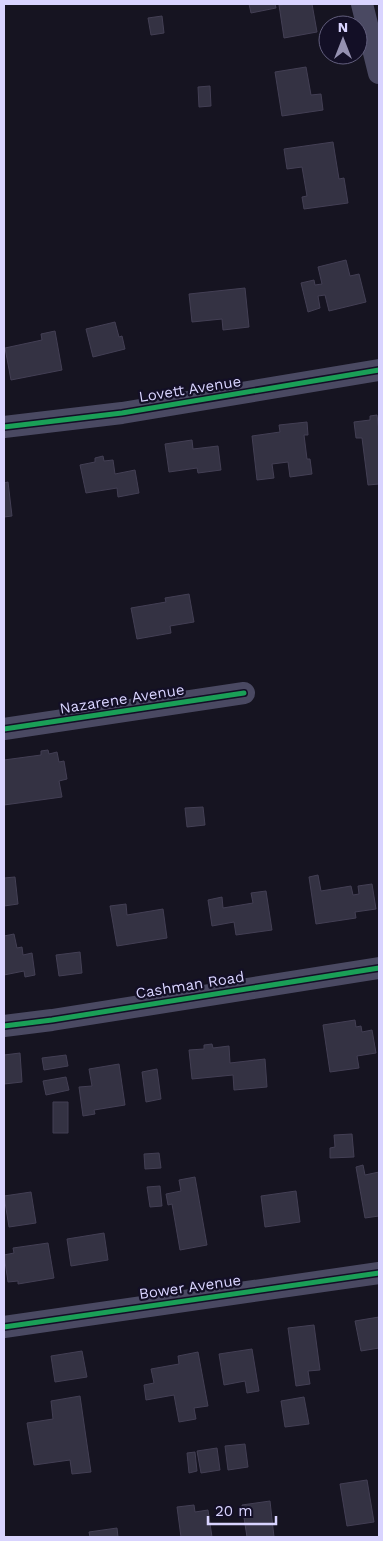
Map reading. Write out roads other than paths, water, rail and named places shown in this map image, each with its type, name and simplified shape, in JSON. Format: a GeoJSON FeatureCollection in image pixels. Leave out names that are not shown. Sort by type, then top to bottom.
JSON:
{"type":"FeatureCollection","features":[{"type":"Feature","properties":{"kind":"street"},"geometry":{"type":"LineString","coordinates":[[362,4],[379,73]]}},
{"type":"Feature","properties":{"kind":"street","name":"Lovett Avenue"},"geometry":{"type":"LineString","coordinates":[[4,427],[122,413],[379,370]]}},
{"type":"Feature","properties":{"kind":"street","name":"Nazarene Avenue"},"geometry":{"type":"LineString","coordinates":[[4,729],[244,693]]}},
{"type":"Feature","properties":{"kind":"street","name":"Cashman Road"},"geometry":{"type":"LineString","coordinates":[[4,1026],[379,968]]}},
{"type":"Feature","properties":{"kind":"street","name":"Bower Avenue"},"geometry":{"type":"LineString","coordinates":[[4,1327],[379,1273]]}}]}
